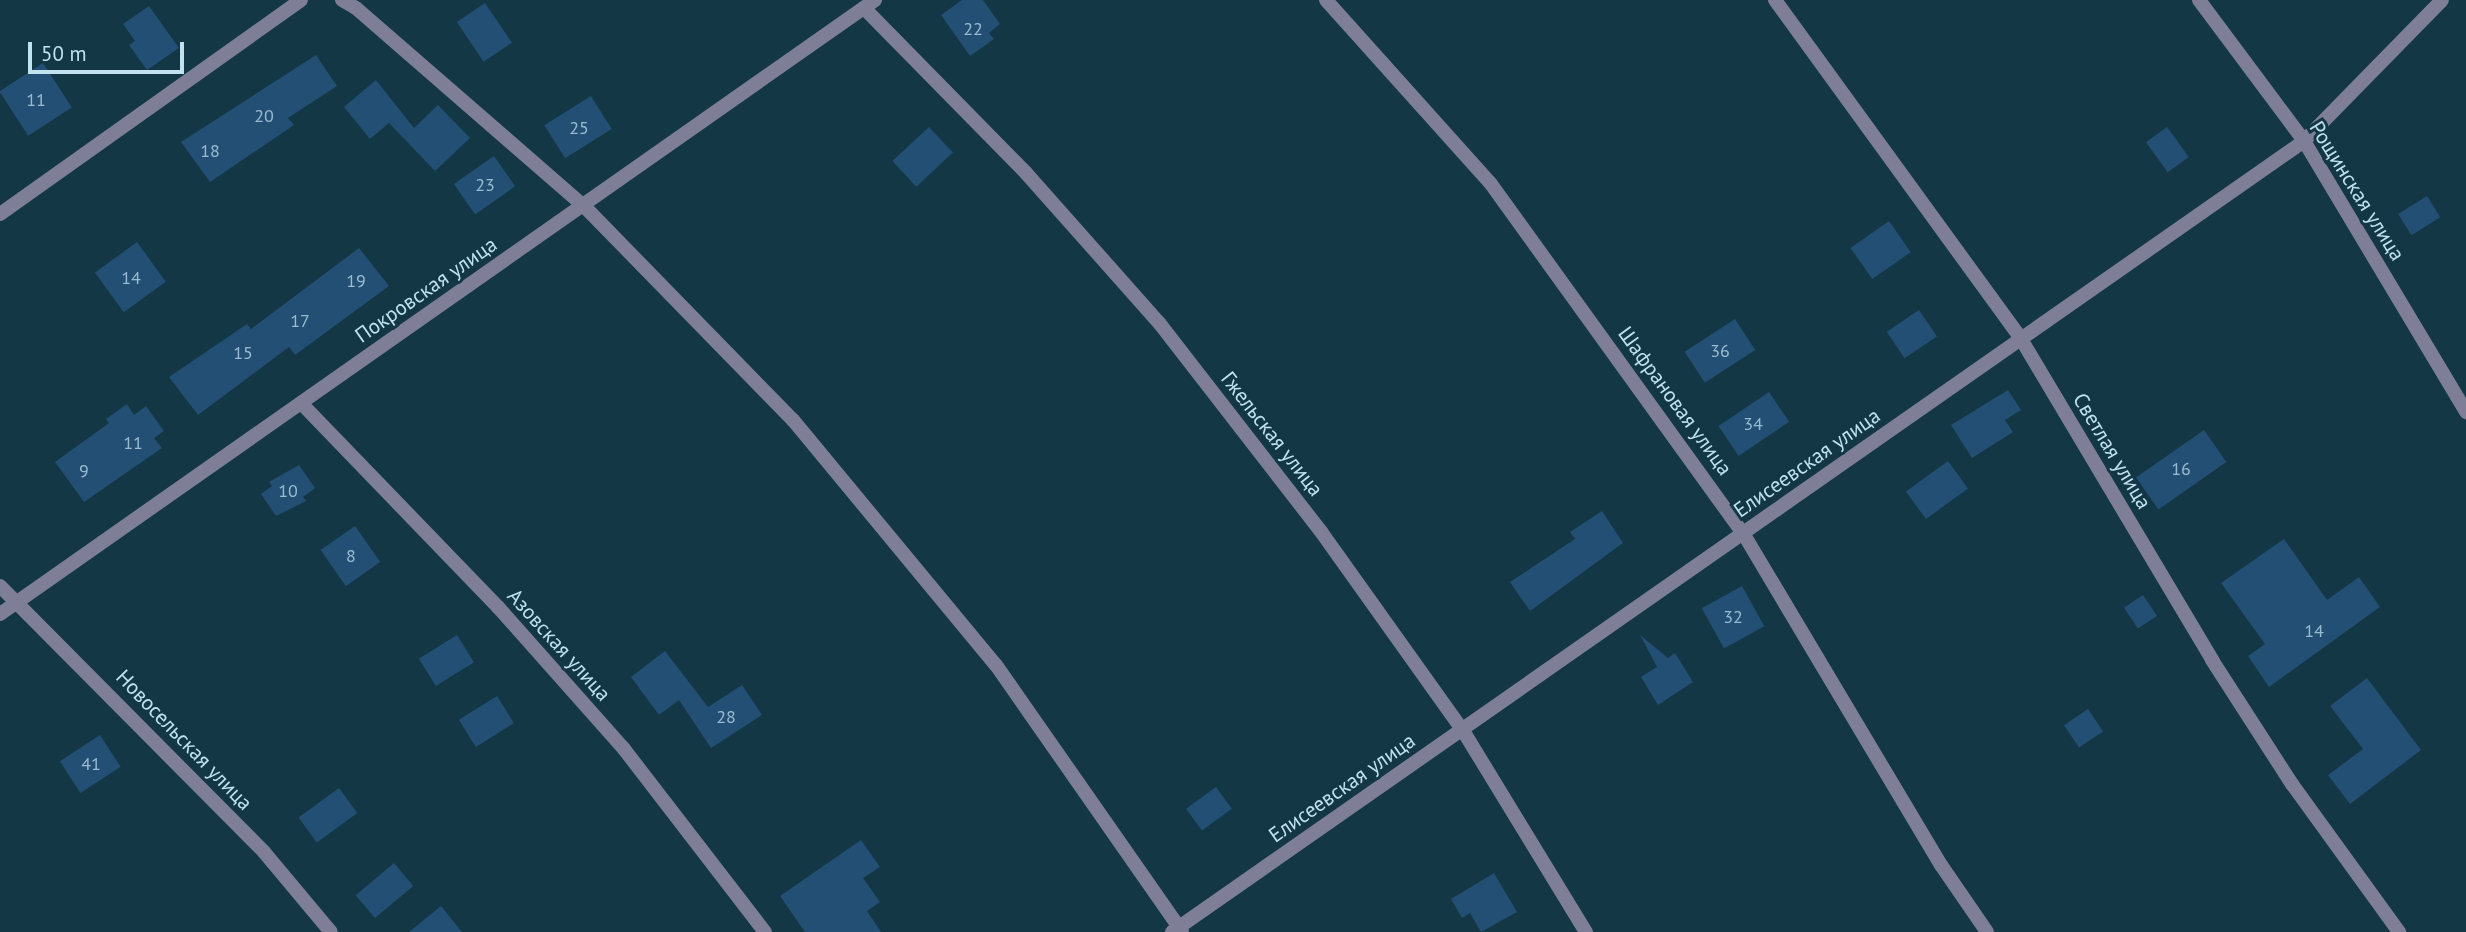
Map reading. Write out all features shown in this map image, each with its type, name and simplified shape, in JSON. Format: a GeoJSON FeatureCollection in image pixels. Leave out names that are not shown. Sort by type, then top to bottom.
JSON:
{"type":"FeatureCollection","features":[{"type":"Feature","properties":{"kind":"street"},"geometry":{"type":"LineString","coordinates":[[0,214],[301,0]]}},
{"type":"Feature","properties":{"kind":"street"},"geometry":{"type":"LineString","coordinates":[[342,0],[356,8],[583,205],[793,420],[988,654],[1092,797],[1178,930]]}},
{"type":"Feature","properties":{"kind":"street","name":"Шафрановая улица"},"geometry":{"type":"LineString","coordinates":[[1326,0],[1491,184],[1743,533],[1927,842],[1987,932]]}},
{"type":"Feature","properties":{"kind":"street","name":"Светлая улица"},"geometry":{"type":"LineString","coordinates":[[1775,0],[2021,339],[2212,660],[2292,784],[2399,932]]}},
{"type":"Feature","properties":{"kind":"street","name":"Рощинская улица"},"geometry":{"type":"LineString","coordinates":[[2199,0],[2304,141],[2466,412]]}},
{"type":"Feature","properties":{"kind":"street","name":"Елисеевская улица"},"geometry":{"type":"LineString","coordinates":[[1178,930],[2304,141],[2442,0]]}},
{"type":"Feature","properties":{"kind":"street","name":"Покровская улица"},"geometry":{"type":"LineString","coordinates":[[0,614],[870,4]]}},
{"type":"Feature","properties":{"kind":"street","name":"Гжельская улица"},"geometry":{"type":"LineString","coordinates":[[870,4],[1026,173],[1160,324],[1322,533],[1462,729],[1586,932]]}},
{"type":"Feature","properties":{"kind":"street","name":"Азовская улица"},"geometry":{"type":"LineString","coordinates":[[301,403],[498,607],[615,739],[765,932]]}},
{"type":"Feature","properties":{"kind":"street","name":"Новосельская улица"},"geometry":{"type":"LineString","coordinates":[[0,586],[18,601],[264,852],[331,932]]}},
{"type":"Feature","properties":{"kind":"building"},"geometry":{"type":"Polygon","coordinates":[[[962,0],[983,0],[1000,24],[989,33],[994,39],[970,56],[941,15],[962,0]]]}},
{"type":"Feature","properties":{"kind":"building"},"geometry":{"type":"Polygon","coordinates":[[[485,3],[512,43],[484,62],[457,22],[485,3]]]}},
{"type":"Feature","properties":{"kind":"building"},"geometry":{"type":"Polygon","coordinates":[[[149,6],[179,48],[147,70],[129,45],[135,41],[123,24],[149,6]]]}},
{"type":"Feature","properties":{"kind":"building"},"geometry":{"type":"Polygon","coordinates":[[[316,55],[337,86],[288,118],[294,125],[210,182],[181,142],[316,55]]]}},
{"type":"Feature","properties":{"kind":"building"},"geometry":{"type":"Polygon","coordinates":[[[43,63],[72,107],[28,136],[0,91],[43,63]]]}},
{"type":"Feature","properties":{"kind":"building"},"geometry":{"type":"Polygon","coordinates":[[[376,80],[414,128],[438,105],[470,138],[435,171],[389,123],[370,139],[344,107],[376,80]]]}},
{"type":"Feature","properties":{"kind":"building"},"geometry":{"type":"Polygon","coordinates":[[[591,96],[612,129],[565,158],[544,125],[591,96]]]}},
{"type":"Feature","properties":{"kind":"building"},"geometry":{"type":"Polygon","coordinates":[[[929,127],[953,153],[916,187],[892,161],[929,127]]]}},
{"type":"Feature","properties":{"kind":"building"},"geometry":{"type":"Polygon","coordinates":[[[2167,127],[2189,157],[2168,172],[2146,142],[2167,127]]]}},
{"type":"Feature","properties":{"kind":"building"},"geometry":{"type":"Polygon","coordinates":[[[494,156],[515,186],[475,214],[454,184],[494,156]]]}},
{"type":"Feature","properties":{"kind":"building"},"geometry":{"type":"Polygon","coordinates":[[[2427,196],[2440,217],[2411,235],[2398,214],[2427,196]]]}},
{"type":"Feature","properties":{"kind":"building"},"geometry":{"type":"Polygon","coordinates":[[[1889,221],[1911,252],[1872,279],[1850,248],[1889,221]]]}},
{"type":"Feature","properties":{"kind":"building"},"geometry":{"type":"Polygon","coordinates":[[[137,242],[166,282],[124,312],[95,273],[137,242]]]}},
{"type":"Feature","properties":{"kind":"building"},"geometry":{"type":"Polygon","coordinates":[[[359,248],[389,286],[295,355],[289,347],[198,415],[169,377],[247,324],[251,329],[359,248]]]}},
{"type":"Feature","properties":{"kind":"building"},"geometry":{"type":"Polygon","coordinates":[[[1919,310],[1937,337],[1905,358],[1887,332],[1919,310]]]}},
{"type":"Feature","properties":{"kind":"building"},"geometry":{"type":"Polygon","coordinates":[[[1735,319],[1755,350],[1705,383],[1685,352],[1735,319]]]}},
{"type":"Feature","properties":{"kind":"building"},"geometry":{"type":"Polygon","coordinates":[[[2008,390],[2021,410],[2005,420],[2013,432],[1972,458],[1951,425],[2008,390]]]}},
{"type":"Feature","properties":{"kind":"building"},"geometry":{"type":"Polygon","coordinates":[[[1769,392],[1789,422],[1739,456],[1718,426],[1769,392]]]}},
{"type":"Feature","properties":{"kind":"building"},"geometry":{"type":"Polygon","coordinates":[[[127,404],[134,415],[146,406],[164,431],[154,438],[162,448],[84,502],[55,462],[109,423],[106,419],[127,404]]]}},
{"type":"Feature","properties":{"kind":"building"},"geometry":{"type":"Polygon","coordinates":[[[2204,430],[2226,462],[2158,510],[2136,478],[2204,430]]]}},
{"type":"Feature","properties":{"kind":"building"},"geometry":{"type":"Polygon","coordinates":[[[1948,461],[1968,489],[1926,519],[1906,492],[1948,461]]]}},
{"type":"Feature","properties":{"kind":"building"},"geometry":{"type":"Polygon","coordinates":[[[299,465],[315,488],[303,497],[306,501],[276,516],[261,494],[272,486],[269,482],[299,465]]]}},
{"type":"Feature","properties":{"kind":"building"},"geometry":{"type":"Polygon","coordinates":[[[1602,511],[1623,543],[1530,611],[1510,582],[1575,539],[1570,532],[1602,511]]]}},
{"type":"Feature","properties":{"kind":"building"},"geometry":{"type":"Polygon","coordinates":[[[355,526],[380,562],[346,586],[321,550],[355,526]]]}},
{"type":"Feature","properties":{"kind":"building"},"geometry":{"type":"Polygon","coordinates":[[[2284,539],[2327,600],[2359,577],[2380,607],[2269,687],[2248,656],[2265,644],[2221,583],[2284,539]]]}},
{"type":"Feature","properties":{"kind":"building"},"geometry":{"type":"Polygon","coordinates":[[[1742,586],[1764,626],[1724,649],[1702,608],[1742,586]]]}},
{"type":"Feature","properties":{"kind":"building"},"geometry":{"type":"Polygon","coordinates":[[[2143,595],[2157,616],[2138,629],[2124,608],[2143,595]]]}},
{"type":"Feature","properties":{"kind":"building"},"geometry":{"type":"Polygon","coordinates":[[[457,635],[474,662],[436,686],[419,659],[457,635]]]}},
{"type":"Feature","properties":{"kind":"building"},"geometry":{"type":"Polygon","coordinates":[[[1640,635],[1668,658],[1675,653],[1693,682],[1658,705],[1641,677],[1657,667],[1640,635]]]}},
{"type":"Feature","properties":{"kind":"building"},"geometry":{"type":"Polygon","coordinates":[[[665,651],[708,707],[742,685],[762,715],[711,748],[679,700],[659,715],[631,677],[665,651]]]}},
{"type":"Feature","properties":{"kind":"building"},"geometry":{"type":"Polygon","coordinates":[[[2367,678],[2421,750],[2350,804],[2328,775],[2363,749],[2330,706],[2367,678]]]}},
{"type":"Feature","properties":{"kind":"building"},"geometry":{"type":"Polygon","coordinates":[[[497,696],[514,723],[476,747],[459,720],[497,696]]]}},
{"type":"Feature","properties":{"kind":"building"},"geometry":{"type":"Polygon","coordinates":[[[2088,709],[2103,731],[2079,748],[2064,725],[2088,709]]]}},
{"type":"Feature","properties":{"kind":"building"},"geometry":{"type":"Polygon","coordinates":[[[100,735],[121,767],[80,793],[60,761],[100,735]]]}},
{"type":"Feature","properties":{"kind":"building"},"geometry":{"type":"Polygon","coordinates":[[[1216,787],[1232,809],[1202,831],[1186,809],[1216,787]]]}},
{"type":"Feature","properties":{"kind":"building"},"geometry":{"type":"Polygon","coordinates":[[[339,788],[357,813],[317,842],[299,817],[339,788]]]}},
{"type":"Feature","properties":{"kind":"building"},"geometry":{"type":"Polygon","coordinates":[[[861,840],[880,867],[863,878],[880,902],[867,911],[881,932],[805,932],[780,896],[861,840]]]}},
{"type":"Feature","properties":{"kind":"building"},"geometry":{"type":"Polygon","coordinates":[[[394,863],[413,886],[375,918],[356,895],[394,863]]]}},
{"type":"Feature","properties":{"kind":"building"},"geometry":{"type":"Polygon","coordinates":[[[1494,873],[1517,912],[1481,932],[1470,913],[1462,918],[1451,899],[1494,873]]]}},
{"type":"Feature","properties":{"kind":"building"},"geometry":{"type":"Polygon","coordinates":[[[441,906],[462,932],[409,932],[441,906]]]}}]}
